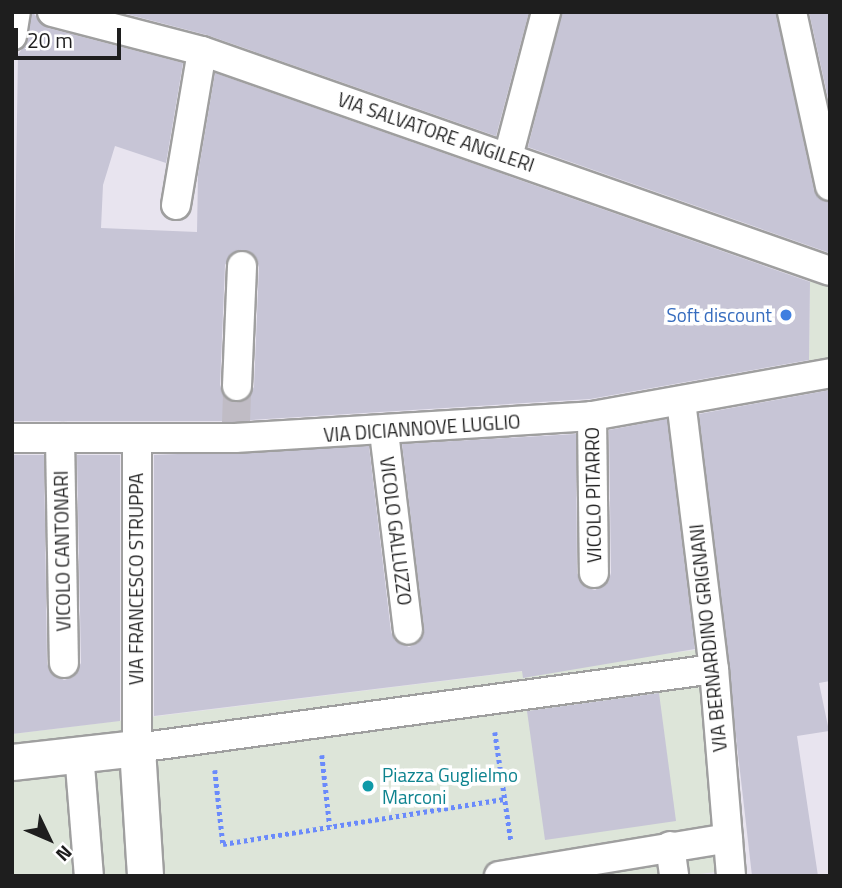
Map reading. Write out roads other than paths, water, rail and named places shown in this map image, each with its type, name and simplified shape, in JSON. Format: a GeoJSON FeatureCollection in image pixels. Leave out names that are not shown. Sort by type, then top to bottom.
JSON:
{"type":"FeatureCollection","features":[{"type":"Feature","properties":{"kind":"street"},"geometry":{"type":"LineString","coordinates":[[12,36],[16,12]]}},
{"type":"Feature","properties":{"kind":"street","name":"VIA SALVATORE ANGILERI"},"geometry":{"type":"LineString","coordinates":[[52,12],[202,51],[822,269]]}},
{"type":"Feature","properties":{"kind":"street"},"geometry":{"type":"LineString","coordinates":[[508,157],[546,12]]}},
{"type":"Feature","properties":{"kind":"street"},"geometry":{"type":"LineString","coordinates":[[792,12],[822,109],[830,186]]}},
{"type":"Feature","properties":{"kind":"street"},"geometry":{"type":"LineString","coordinates":[[176,205],[202,51]]}},
{"type":"Feature","properties":{"kind":"street"},"geometry":{"type":"LineString","coordinates":[[237,386],[242,266]]}},
{"type":"Feature","properties":{"kind":"street","name":"VIA DICIANNOVE LUGLIO"},"geometry":{"type":"LineString","coordinates":[[12,438],[137,440],[235,431],[384,432],[592,416],[829,374]]}},
{"type":"Feature","properties":{"kind":"street","name":"VIA BERNARDINO GRIGNANI"},"geometry":{"type":"LineString","coordinates":[[681,401],[714,669],[731,876]]}},
{"type":"Feature","properties":{"kind":"street","name":"VICOLO PITARRO"},"geometry":{"type":"LineString","coordinates":[[592,416],[594,573]]}},
{"type":"Feature","properties":{"kind":"street","name":"VICOLO GALLUZZO"},"geometry":{"type":"LineString","coordinates":[[384,432],[408,631]]}},
{"type":"Feature","properties":{"kind":"street","name":"VICOLO CANTONARI"},"geometry":{"type":"LineString","coordinates":[[60,439],[64,663]]}},
{"type":"Feature","properties":{"kind":"street","name":"VIA FRANCESCO STRUPPA"},"geometry":{"type":"LineString","coordinates":[[136,733],[137,440]]}},
{"type":"Feature","properties":{"kind":"street"},"geometry":{"type":"LineString","coordinates":[[12,762],[79,753],[136,733],[212,737],[714,669]]}},
{"type":"Feature","properties":{"kind":"street"},"geometry":{"type":"LineString","coordinates":[[136,733],[145,876]]}},
{"type":"Feature","properties":{"kind":"street"},"geometry":{"type":"LineString","coordinates":[[79,753],[89,876]]}},
{"type":"Feature","properties":{"kind":"street"},"geometry":{"type":"LineString","coordinates":[[499,876],[728,838]]}},
{"type":"Feature","properties":{"kind":"street"},"geometry":{"type":"LineString","coordinates":[[670,846],[674,876]]}},
{"type":"Feature","properties":{"kind":"tunnel"},"geometry":{"type":"LineString","coordinates":[[236,423],[237,386]]}},
{"type":"Feature","properties":{"kind":"place","name":"Soft discount"},"geometry":{"type":"Point","coordinates":[786,315]}},
{"type":"Feature","properties":{"kind":"place","name":"Piazza Guglielmo Marconi"},"geometry":{"type":"Point","coordinates":[368,786]}}]}
